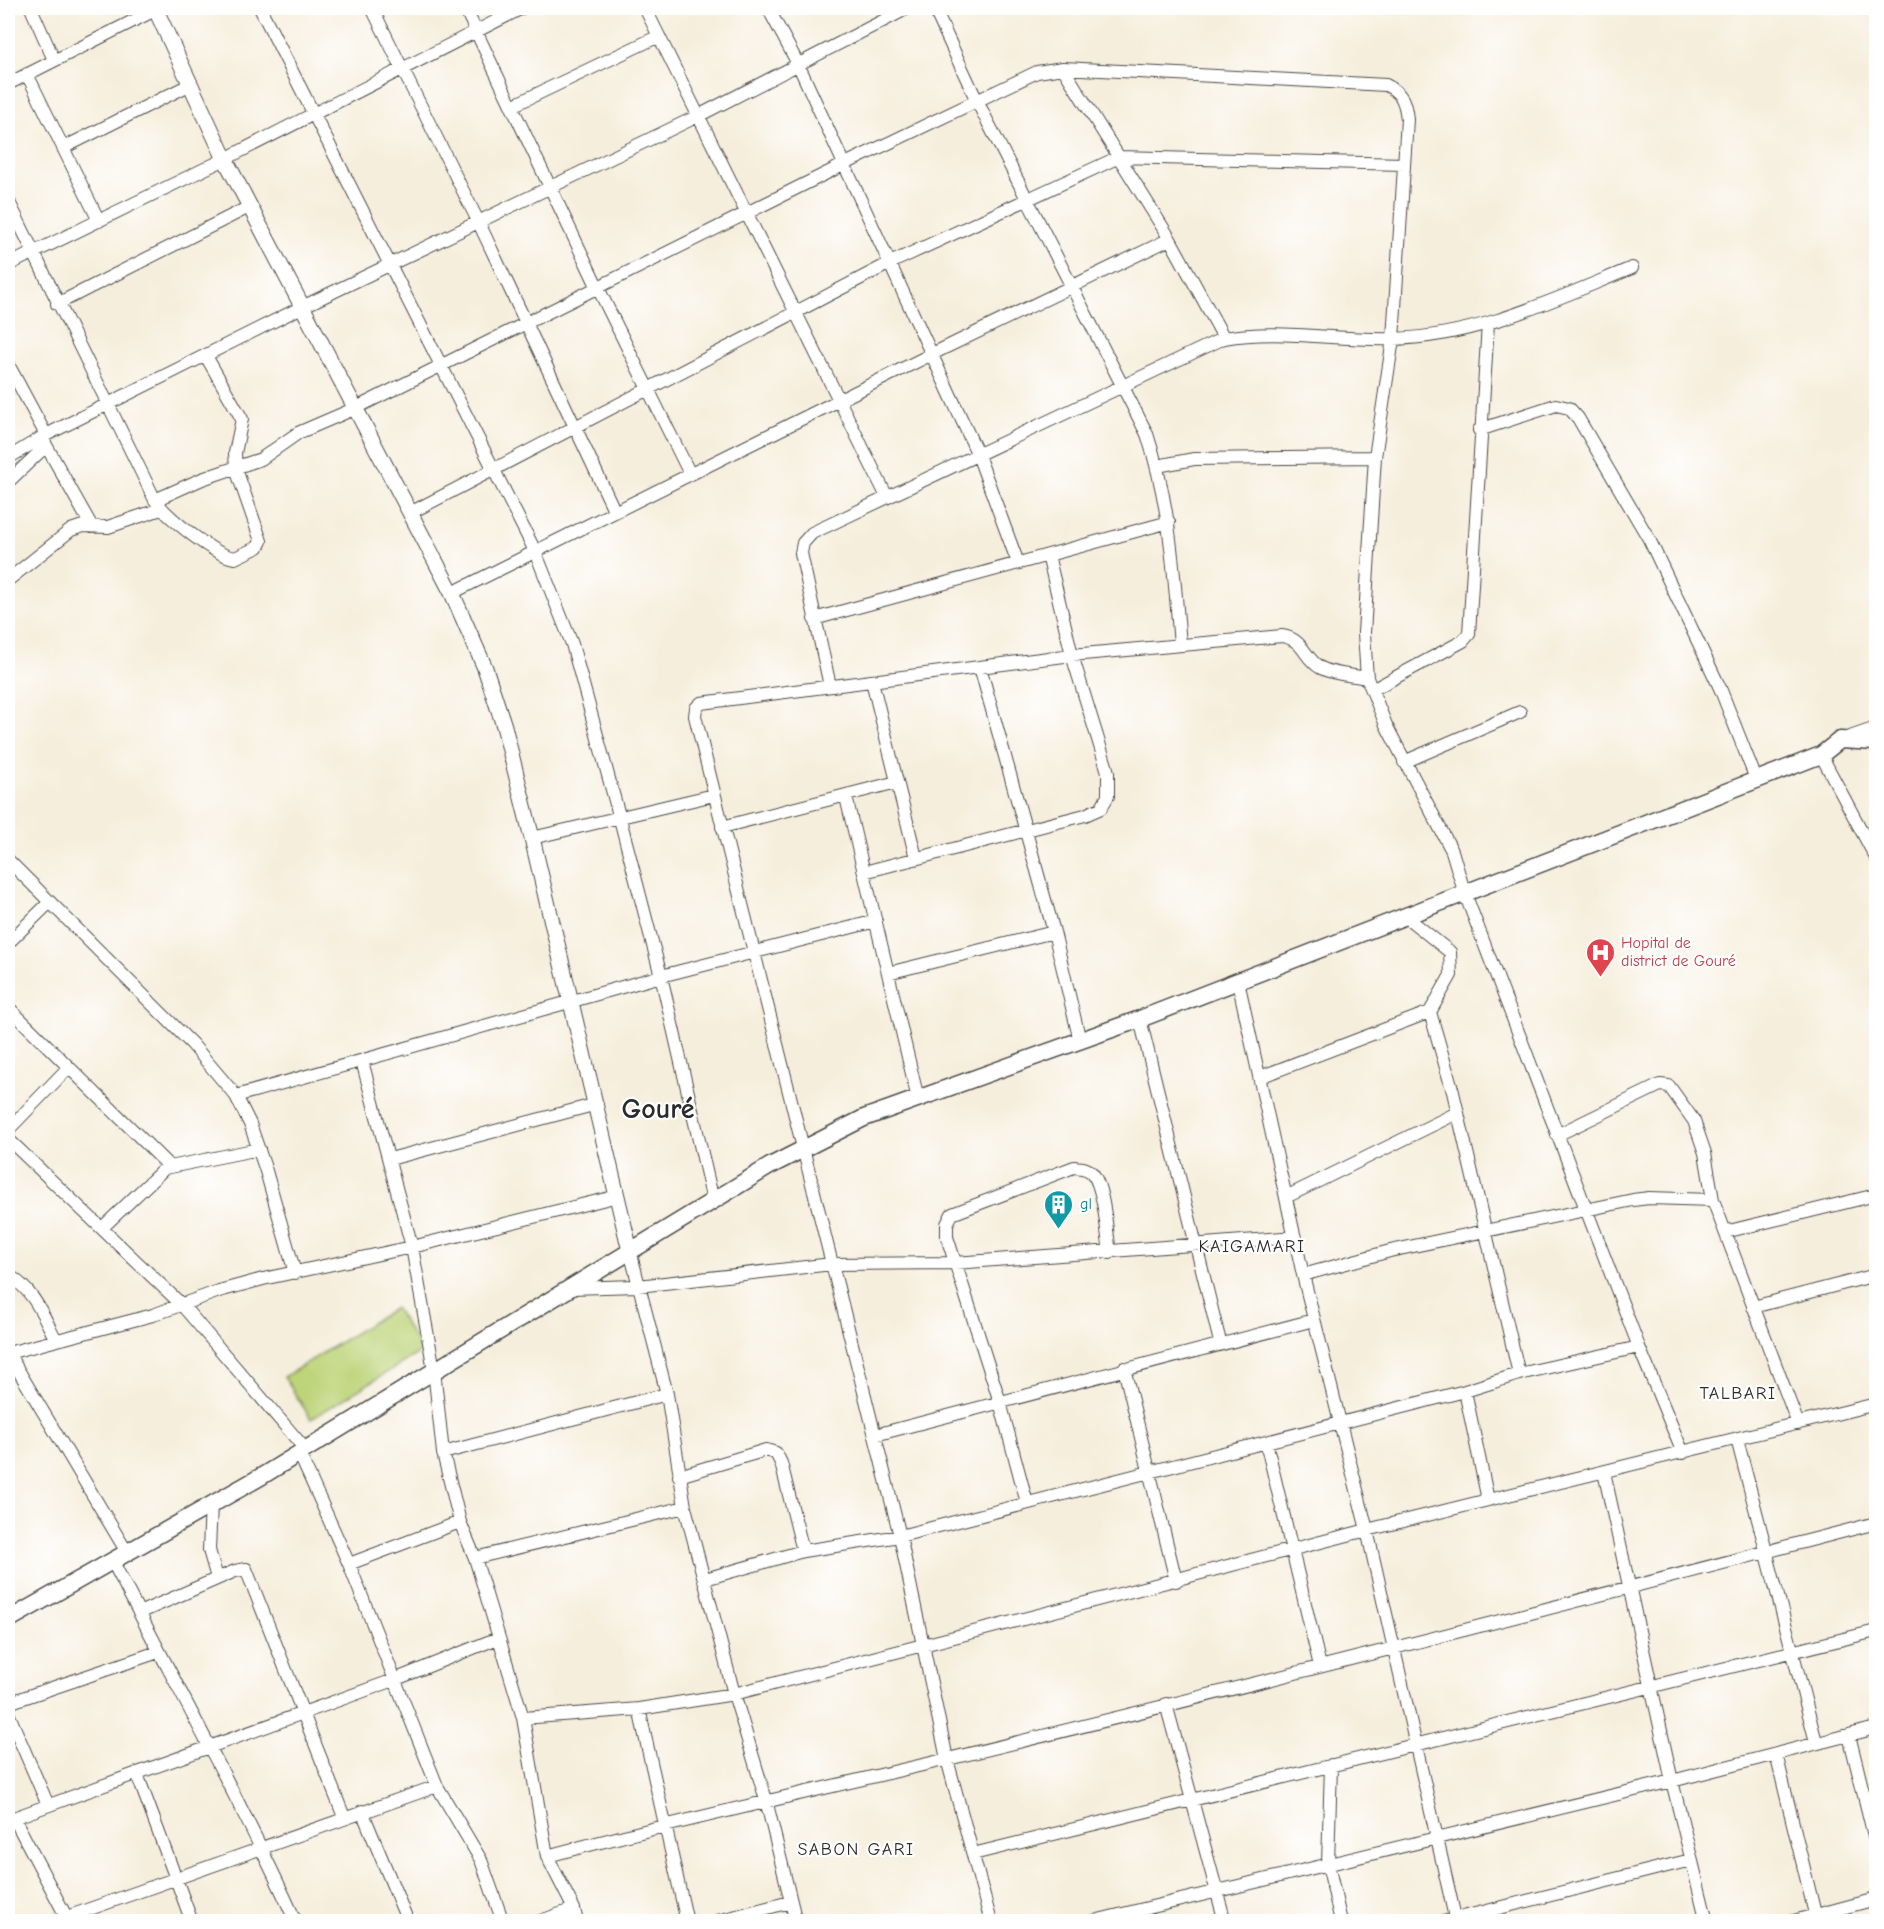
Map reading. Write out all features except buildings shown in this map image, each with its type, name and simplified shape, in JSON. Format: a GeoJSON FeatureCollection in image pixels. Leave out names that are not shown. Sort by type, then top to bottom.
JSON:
{"type":"FeatureCollection","features":[{"type":"Feature","properties":{"kind":"highway"},"geometry":{"type":"LineString","coordinates":[[8,1620],[121,1558],[302,1451],[801,1148],[864,1118],[1140,1019],[1464,891],[1821,755],[1840,740],[1876,742]]}},
{"type":"Feature","properties":{"kind":"main road"},"geometry":{"type":"LineString","coordinates":[[156,8],[189,85],[225,159],[452,593],[485,668],[504,726],[532,838],[597,1104],[630,1251]]}},
{"type":"Feature","properties":{"kind":"street"},"geometry":{"type":"LineString","coordinates":[[31,8],[54,60]]}},
{"type":"Feature","properties":{"kind":"street"},"geometry":{"type":"LineString","coordinates":[[8,84],[156,8]]}},
{"type":"Feature","properties":{"kind":"street"},"geometry":{"type":"LineString","coordinates":[[260,8],[535,551],[572,644],[661,976],[713,1201]]}},
{"type":"Feature","properties":{"kind":"street"},"geometry":{"type":"LineString","coordinates":[[372,8],[479,223],[615,512]]}},
{"type":"Feature","properties":{"kind":"street"},"geometry":{"type":"LineString","coordinates":[[465,8],[597,286],[690,474]]}},
{"type":"Feature","properties":{"kind":"street"},"geometry":{"type":"LineString","coordinates":[[8,265],[225,159],[522,8]]}},
{"type":"Feature","properties":{"kind":"street"},"geometry":{"type":"LineString","coordinates":[[645,8],[700,115],[887,497]]}},
{"type":"Feature","properties":{"kind":"street"},"geometry":{"type":"LineString","coordinates":[[768,8],[798,64],[845,164],[978,455],[1018,563]]}},
{"type":"Feature","properties":{"kind":"street"},"geometry":{"type":"LineString","coordinates":[[8,458],[302,307],[700,115],[908,8]]}},
{"type":"Feature","properties":{"kind":"street"},"geometry":{"type":"LineString","coordinates":[[934,8],[977,101],[1147,434],[1157,466],[1169,522],[1180,645]]}},
{"type":"Feature","properties":{"kind":"street"},"geometry":{"type":"LineString","coordinates":[[512,106],[659,36]]}},
{"type":"Feature","properties":{"kind":"street"},"geometry":{"type":"LineString","coordinates":[[1063,68],[1170,239],[1224,338]]}},
{"type":"Feature","properties":{"kind":"street"},"geometry":{"type":"LineString","coordinates":[[8,580],[71,530],[83,526],[108,527],[158,504],[202,479],[261,459],[298,434],[356,408],[597,286],[1037,72],[1063,68],[1386,85],[1399,92],[1405,102],[1407,119],[1393,339],[1375,457],[1364,588],[1367,678],[1404,762],[1436,816],[1452,851],[1464,891],[1586,1212],[1683,1453]]}},
{"type":"Feature","properties":{"kind":"street"},"geometry":{"type":"LineString","coordinates":[[27,74],[99,221]]}},
{"type":"Feature","properties":{"kind":"street"},"geometry":{"type":"LineString","coordinates":[[63,148],[189,85]]}},
{"type":"Feature","properties":{"kind":"street"},"geometry":{"type":"LineString","coordinates":[[410,513],[890,263],[1119,157],[1404,164]]}},
{"type":"Feature","properties":{"kind":"street"},"geometry":{"type":"LineString","coordinates":[[8,200],[57,304],[158,504],[229,557],[236,558],[258,547],[261,541],[236,469],[235,453],[242,419],[206,356]]}},
{"type":"Feature","properties":{"kind":"street"},"geometry":{"type":"LineString","coordinates":[[57,304],[250,206]]}},
{"type":"Feature","properties":{"kind":"street"},"geometry":{"type":"LineString","coordinates":[[452,593],[838,400],[1170,239]]}},
{"type":"Feature","properties":{"kind":"street"},"geometry":{"type":"LineString","coordinates":[[830,686],[801,554],[803,543],[812,533],[1224,338],[1242,335],[1281,335],[1393,339],[1443,333],[1488,323],[1632,268]]}},
{"type":"Feature","properties":{"kind":"street"},"geometry":{"type":"LineString","coordinates":[[1372,690],[1463,641],[1469,634],[1479,430],[1488,323]]}},
{"type":"Feature","properties":{"kind":"street"},"geometry":{"type":"LineString","coordinates":[[8,364],[45,440],[92,527]]}},
{"type":"Feature","properties":{"kind":"street"},"geometry":{"type":"LineString","coordinates":[[1479,430],[1556,405],[1569,408],[1578,418],[1649,539],[1720,688],[1756,779]]}},
{"type":"Feature","properties":{"kind":"street"},"geometry":{"type":"LineString","coordinates":[[8,482],[45,440]]}},
{"type":"Feature","properties":{"kind":"street"},"geometry":{"type":"LineString","coordinates":[[1157,466],[1194,459],[1375,457]]}},
{"type":"Feature","properties":{"kind":"street"},"geometry":{"type":"LineString","coordinates":[[814,619],[1169,522]]}},
{"type":"Feature","properties":{"kind":"street"},"geometry":{"type":"LineString","coordinates":[[864,872],[1085,815],[1101,808],[1108,796],[1108,772],[1072,655],[1048,555]]}},
{"type":"Feature","properties":{"kind":"street"},"geometry":{"type":"LineString","coordinates":[[991,1922],[947,1759],[900,1536],[714,795],[695,716],[696,708],[701,703],[1072,655],[1292,638],[1323,669],[1367,678]]}},
{"type":"Feature","properties":{"kind":"street"},"geometry":{"type":"LineString","coordinates":[[980,667],[1054,932],[1080,1041]]}},
{"type":"Feature","properties":{"kind":"street"},"geometry":{"type":"LineString","coordinates":[[872,681],[916,858]]}},
{"type":"Feature","properties":{"kind":"street"},"geometry":{"type":"LineString","coordinates":[[1404,762],[1520,712]]}},
{"type":"Feature","properties":{"kind":"street"},"geometry":{"type":"LineString","coordinates":[[1840,740],[1876,728]]}},
{"type":"Feature","properties":{"kind":"street"},"geometry":{"type":"LineString","coordinates":[[1821,755],[1876,858]]}},
{"type":"Feature","properties":{"kind":"street"},"geometry":{"type":"LineString","coordinates":[[722,827],[897,782]]}},
{"type":"Feature","properties":{"kind":"street"},"geometry":{"type":"LineString","coordinates":[[532,838],[714,795]]}},
{"type":"Feature","properties":{"kind":"street"},"geometry":{"type":"LineString","coordinates":[[846,796],[918,1099]]}},
{"type":"Feature","properties":{"kind":"street"},"geometry":{"type":"LineString","coordinates":[[8,860],[192,1044],[236,1096],[259,1149],[295,1273]]}},
{"type":"Feature","properties":{"kind":"street"},"geometry":{"type":"LineString","coordinates":[[8,944],[50,902]]}},
{"type":"Feature","properties":{"kind":"street"},"geometry":{"type":"LineString","coordinates":[[1260,1077],[1430,1012],[1451,975],[1450,952],[1404,915]]}},
{"type":"Feature","properties":{"kind":"street"},"geometry":{"type":"LineString","coordinates":[[236,1096],[572,1003],[661,976],[876,921]]}},
{"type":"Feature","properties":{"kind":"street"},"geometry":{"type":"LineString","coordinates":[[888,973],[1054,932]]}},
{"type":"Feature","properties":{"kind":"street"},"geometry":{"type":"LineString","coordinates":[[1238,981],[1303,1275],[1367,1530],[1437,1836],[1451,1921],[1691,1860]]}},
{"type":"Feature","properties":{"kind":"street"},"geometry":{"type":"LineString","coordinates":[[8,1007],[169,1166]]}},
{"type":"Feature","properties":{"kind":"street"},"geometry":{"type":"LineString","coordinates":[[1430,1012],[1457,1113],[1519,1374]]}},
{"type":"Feature","properties":{"kind":"street"},"geometry":{"type":"LineString","coordinates":[[1140,1019],[1220,1342]]}},
{"type":"Feature","properties":{"kind":"street"},"geometry":{"type":"LineString","coordinates":[[362,1061],[412,1247],[434,1370],[443,1453],[460,1522],[475,1558],[522,1719],[547,1856],[575,1915],[538,1922]]}},
{"type":"Feature","properties":{"kind":"street"},"geometry":{"type":"LineString","coordinates":[[8,1130],[69,1067]]}},
{"type":"Feature","properties":{"kind":"street"},"geometry":{"type":"LineString","coordinates":[[1557,1135],[1660,1085],[1669,1086],[1694,1121],[1705,1153],[1713,1200],[1798,1424]]}},
{"type":"Feature","properties":{"kind":"street"},"geometry":{"type":"LineString","coordinates":[[390,1159],[597,1104]]}},
{"type":"Feature","properties":{"kind":"street"},"geometry":{"type":"LineString","coordinates":[[1286,1197],[1457,1113]]}},
{"type":"Feature","properties":{"kind":"street"},"geometry":{"type":"LineString","coordinates":[[694,1118],[707,1115]]}},
{"type":"Feature","properties":{"kind":"street"},"geometry":{"type":"LineString","coordinates":[[8,1139],[182,1305],[302,1451],[437,1786],[481,1860],[503,1922]]}},
{"type":"Feature","properties":{"kind":"street"},"geometry":{"type":"LineString","coordinates":[[102,1228],[169,1166],[259,1149]]}},
{"type":"Feature","properties":{"kind":"street"},"geometry":{"type":"LineString","coordinates":[[1027,1503],[1000,1402],[947,1237],[947,1224],[952,1214],[1074,1167],[1084,1168],[1092,1173],[1098,1185],[1110,1253]]}},
{"type":"Feature","properties":{"kind":"street"},"geometry":{"type":"LineString","coordinates":[[1725,1232],[1876,1195]]}},
{"type":"Feature","properties":{"kind":"street"},"geometry":{"type":"LineString","coordinates":[[296,1922],[262,1847],[212,1747],[158,1652],[139,1613],[121,1558],[8,1353],[134,1321],[219,1291],[412,1247],[618,1196]]}},
{"type":"Feature","properties":{"kind":"street"},"geometry":{"type":"LineString","coordinates":[[1303,1275],[1390,1251],[1649,1198],[1713,1200]]}},
{"type":"Feature","properties":{"kind":"street"},"geometry":{"type":"LineString","coordinates":[[567,1289],[638,1286],[832,1263],[955,1263],[1295,1238]]}},
{"type":"Feature","properties":{"kind":"street"},"geometry":{"type":"LineString","coordinates":[[630,1251],[668,1394],[685,1507],[734,1694],[766,1800],[796,1922]]}},
{"type":"Feature","properties":{"kind":"street"},"geometry":{"type":"LineString","coordinates":[[8,1275],[27,1289],[56,1340]]}},
{"type":"Feature","properties":{"kind":"street"},"geometry":{"type":"LineString","coordinates":[[1753,1307],[1876,1275]]}},
{"type":"Feature","properties":{"kind":"street"},"geometry":{"type":"LineString","coordinates":[[875,1435],[1220,1342],[1314,1320]]}},
{"type":"Feature","properties":{"kind":"street"},"geometry":{"type":"LineString","coordinates":[[705,1579],[803,1551],[900,1536],[1465,1391],[1519,1374],[1639,1347]]}},
{"type":"Feature","properties":{"kind":"street"},"geometry":{"type":"LineString","coordinates":[[1124,1368],[1176,1581]]}},
{"type":"Feature","properties":{"kind":"street"},"geometry":{"type":"LineString","coordinates":[[1465,1391],[1488,1500]]}},
{"type":"Feature","properties":{"kind":"street"},"geometry":{"type":"LineString","coordinates":[[443,1453],[668,1394]]}},
{"type":"Feature","properties":{"kind":"street"},"geometry":{"type":"LineString","coordinates":[[522,1719],[639,1709],[734,1694],[1367,1530],[1876,1404]]}},
{"type":"Feature","properties":{"kind":"street"},"geometry":{"type":"LineString","coordinates":[[1737,1439],[1816,1742]]}},
{"type":"Feature","properties":{"kind":"street"},"geometry":{"type":"LineString","coordinates":[[1266,1442],[1320,1666]]}},
{"type":"Feature","properties":{"kind":"street"},"geometry":{"type":"LineString","coordinates":[[679,1476],[766,1450],[776,1453],[782,1463],[803,1551]]}},
{"type":"Feature","properties":{"kind":"street"},"geometry":{"type":"LineString","coordinates":[[1604,1472],[1672,1781],[1707,1922]]}},
{"type":"Feature","properties":{"kind":"street"},"geometry":{"type":"LineString","coordinates":[[212,1504],[209,1550],[217,1578]]}},
{"type":"Feature","properties":{"kind":"street"},"geometry":{"type":"LineString","coordinates":[[475,1558],[685,1507]]}},
{"type":"Feature","properties":{"kind":"street"},"geometry":{"type":"LineString","coordinates":[[349,1564],[460,1522]]}},
{"type":"Feature","properties":{"kind":"street"},"geometry":{"type":"LineString","coordinates":[[547,1856],[667,1824],[947,1759],[1320,1666],[1876,1523]]}},
{"type":"Feature","properties":{"kind":"street"},"geometry":{"type":"LineString","coordinates":[[139,1613],[217,1578],[246,1569],[344,1817]]}},
{"type":"Feature","properties":{"kind":"street"},"geometry":{"type":"LineString","coordinates":[[973,1854],[1876,1631]]}},
{"type":"Feature","properties":{"kind":"street"},"geometry":{"type":"LineString","coordinates":[[68,1919],[11,1819],[394,1680],[498,1638]]}},
{"type":"Feature","properties":{"kind":"street"},"geometry":{"type":"LineString","coordinates":[[8,1706],[14,1701],[158,1652]]}},
{"type":"Feature","properties":{"kind":"street"},"geometry":{"type":"LineString","coordinates":[[1166,1704],[1225,1922]]}},
{"type":"Feature","properties":{"kind":"street"},"geometry":{"type":"LineString","coordinates":[[639,1709],[667,1824],[687,1922]]}},
{"type":"Feature","properties":{"kind":"street"},"geometry":{"type":"LineString","coordinates":[[8,1713],[48,1805]]}},
{"type":"Feature","properties":{"kind":"street"},"geometry":{"type":"LineString","coordinates":[[1090,1922],[1437,1836],[1672,1781],[1876,1728]]}},
{"type":"Feature","properties":{"kind":"street"},"geometry":{"type":"LineString","coordinates":[[1849,1735],[1876,1844]]}},
{"type":"Feature","properties":{"kind":"street"},"geometry":{"type":"LineString","coordinates":[[1776,1754],[1816,1918]]}},
{"type":"Feature","properties":{"kind":"street"},"geometry":{"type":"LineString","coordinates":[[1331,1765],[1328,1864],[1341,1922]]}},
{"type":"Feature","properties":{"kind":"street"},"geometry":{"type":"LineString","coordinates":[[137,1774],[192,1922]]}},
{"type":"Feature","properties":{"kind":"street"},"geometry":{"type":"LineString","coordinates":[[53,1922],[68,1919],[344,1817],[437,1786]]}},
{"type":"Feature","properties":{"kind":"street"},"geometry":{"type":"LineString","coordinates":[[362,1811],[408,1922]]}},
{"type":"Feature","properties":{"kind":"street"},"geometry":{"type":"LineString","coordinates":[[1790,1922],[1816,1918],[1876,1899]]}},
{"type":"Feature","properties":{"kind":"street"},"geometry":{"type":"LineString","coordinates":[[714,1922],[790,1902]]}},
{"type":"Feature","properties":{"kind":"green space"},"geometry":{"type":"Polygon","coordinates":[[[395,1308],[422,1351],[311,1419],[284,1377],[395,1308]]]}},
{"type":"Feature","properties":{"kind":"place","name":"Hopital de district de Gouré"},"geometry":{"type":"Point","coordinates":[1600,978]}},
{"type":"Feature","properties":{"kind":"place","name":"gl"},"geometry":{"type":"Point","coordinates":[1059,1230]}},
{"type":"Feature","properties":{"kind":"district","name":"Gouré"},"geometry":{"type":"Point","coordinates":[658,1109]}},
{"type":"Feature","properties":{"kind":"district","name":"KAIGAMARI"},"geometry":{"type":"Point","coordinates":[1252,1246]}},
{"type":"Feature","properties":{"kind":"district","name":"TALBARI"},"geometry":{"type":"Point","coordinates":[1738,1393]}},
{"type":"Feature","properties":{"kind":"district","name":"SABON GARI"},"geometry":{"type":"Point","coordinates":[856,1849]}}]}
